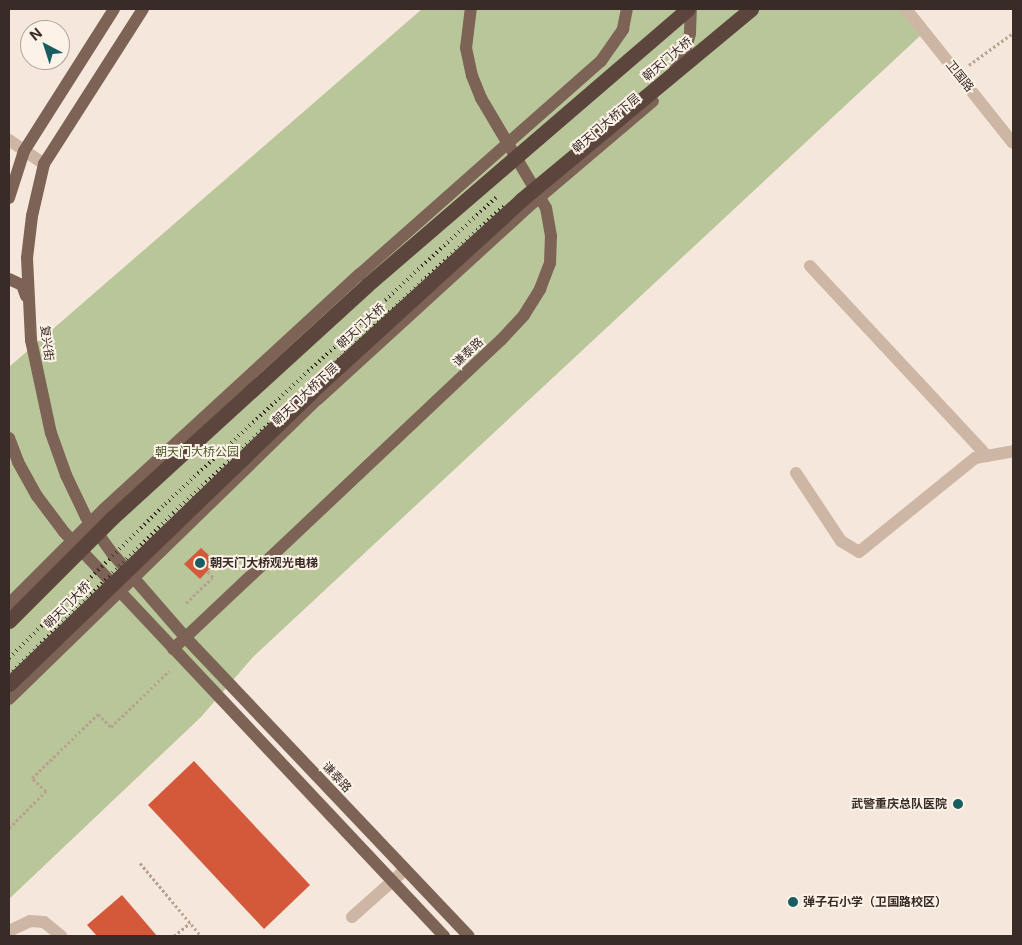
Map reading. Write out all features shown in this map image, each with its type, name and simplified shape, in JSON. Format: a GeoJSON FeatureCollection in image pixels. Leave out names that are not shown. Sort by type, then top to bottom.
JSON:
{"type":"FeatureCollection","features":[{"type":"Feature","properties":{"kind":"highway","name":"朝天门大桥"},"geometry":{"type":"LineString","coordinates":[[9,621],[112,518],[360,292],[689,9]]}},
{"type":"Feature","properties":{"kind":"highway","name":"朝天门大桥"},"geometry":{"type":"LineString","coordinates":[[9,684],[311,392],[521,200],[751,9]]}},
{"type":"Feature","properties":{"kind":"main road"},"geometry":{"type":"LineString","coordinates":[[9,198],[24,151],[114,9]]}},
{"type":"Feature","properties":{"kind":"main road","name":"复兴街"},"geometry":{"type":"LineString","coordinates":[[143,9],[44,164],[30,233],[28,301],[38,384],[66,476],[86,516],[112,553],[185,637]]}},
{"type":"Feature","properties":{"kind":"main road","name":"谦泰路"},"geometry":{"type":"LineString","coordinates":[[173,649],[501,340],[524,315],[540,289],[550,264],[551,236],[546,208],[481,98],[472,76],[466,48],[471,9]]}},
{"type":"Feature","properties":{"kind":"main road"},"geometry":{"type":"LineString","coordinates":[[9,604],[103,510],[345,288],[601,61],[623,29],[627,9]]}},
{"type":"Feature","properties":{"kind":"main road","name":"朝天门大桥下层"},"geometry":{"type":"LineString","coordinates":[[9,699],[325,392],[527,208],[653,101],[683,58],[690,33],[689,9]]}},
{"type":"Feature","properties":{"kind":"main road"},"geometry":{"type":"LineString","coordinates":[[9,279],[22,286],[28,301]]}},
{"type":"Feature","properties":{"kind":"main road"},"geometry":{"type":"LineString","coordinates":[[9,438],[37,496],[64,532],[444,936]]}},
{"type":"Feature","properties":{"kind":"main road","name":"谦泰路"},"geometry":{"type":"LineString","coordinates":[[185,637],[469,936]]}},
{"type":"Feature","properties":{"kind":"street","name":"卫国路"},"geometry":{"type":"LineString","coordinates":[[906,9],[1013,142]]}},
{"type":"Feature","properties":{"kind":"street"},"geometry":{"type":"LineString","coordinates":[[9,140],[44,164]]}},
{"type":"Feature","properties":{"kind":"street"},"geometry":{"type":"LineString","coordinates":[[810,266],[987,456]]}},
{"type":"Feature","properties":{"kind":"street"},"geometry":{"type":"LineString","coordinates":[[796,473],[840,541],[859,552],[975,458],[1013,451]]}},
{"type":"Feature","properties":{"kind":"street"},"geometry":{"type":"LineString","coordinates":[[352,917],[406,870]]}},
{"type":"Feature","properties":{"kind":"street"},"geometry":{"type":"LineString","coordinates":[[9,931],[30,921],[44,922],[61,936]]}},
{"type":"Feature","properties":{"kind":"path"},"geometry":{"type":"LineString","coordinates":[[958,73],[1013,34]]}},
{"type":"Feature","properties":{"kind":"path"},"geometry":{"type":"LineString","coordinates":[[186,603],[213,577],[207,571]]}},
{"type":"Feature","properties":{"kind":"path"},"geometry":{"type":"LineString","coordinates":[[9,828],[46,792],[32,778],[84,727],[98,714],[110,727],[170,671]]}},
{"type":"Feature","properties":{"kind":"path"},"geometry":{"type":"LineString","coordinates":[[140,863],[200,936]]}},
{"type":"Feature","properties":{"kind":"path"},"geometry":{"type":"LineString","coordinates":[[174,936],[190,923]]}},
{"type":"Feature","properties":{"kind":"green space","name":"朝天门大桥公园"},"geometry":{"type":"Polygon","coordinates":[[[422,9],[900,9],[921,35],[253,657],[201,717],[9,899],[9,367],[422,9]]]}},
{"type":"Feature","properties":{"kind":"building","name":"朝天门大桥观光电梯"},"geometry":{"type":"Polygon","coordinates":[[[201,548],[216,562],[200,579],[184,564],[201,548]]]}},
{"type":"Feature","properties":{"kind":"building"},"geometry":{"type":"Polygon","coordinates":[[[194,761],[310,885],[264,929],[148,805],[194,761]]]}},
{"type":"Feature","properties":{"kind":"building"},"geometry":{"type":"Polygon","coordinates":[[[122,895],[157,936],[97,936],[87,925],[122,895]]]}},
{"type":"Feature","properties":{"kind":"railway"},"geometry":{"type":"LineString","coordinates":[[9,658],[165,504],[496,197]]}},
{"type":"Feature","properties":{"kind":"railway"},"geometry":{"type":"LineString","coordinates":[[9,675],[173,513],[503,206]]}},
{"type":"Feature","properties":{"kind":"place","name":"朝天门大桥观光电梯"},"geometry":{"type":"Point","coordinates":[200,563]}},
{"type":"Feature","properties":{"kind":"place","name":"武警重庆总队医院"},"geometry":{"type":"Point","coordinates":[958,804]}},
{"type":"Feature","properties":{"kind":"place","name":"弹子石小学（卫国路校区）"},"geometry":{"type":"Point","coordinates":[793,902]}}]}
